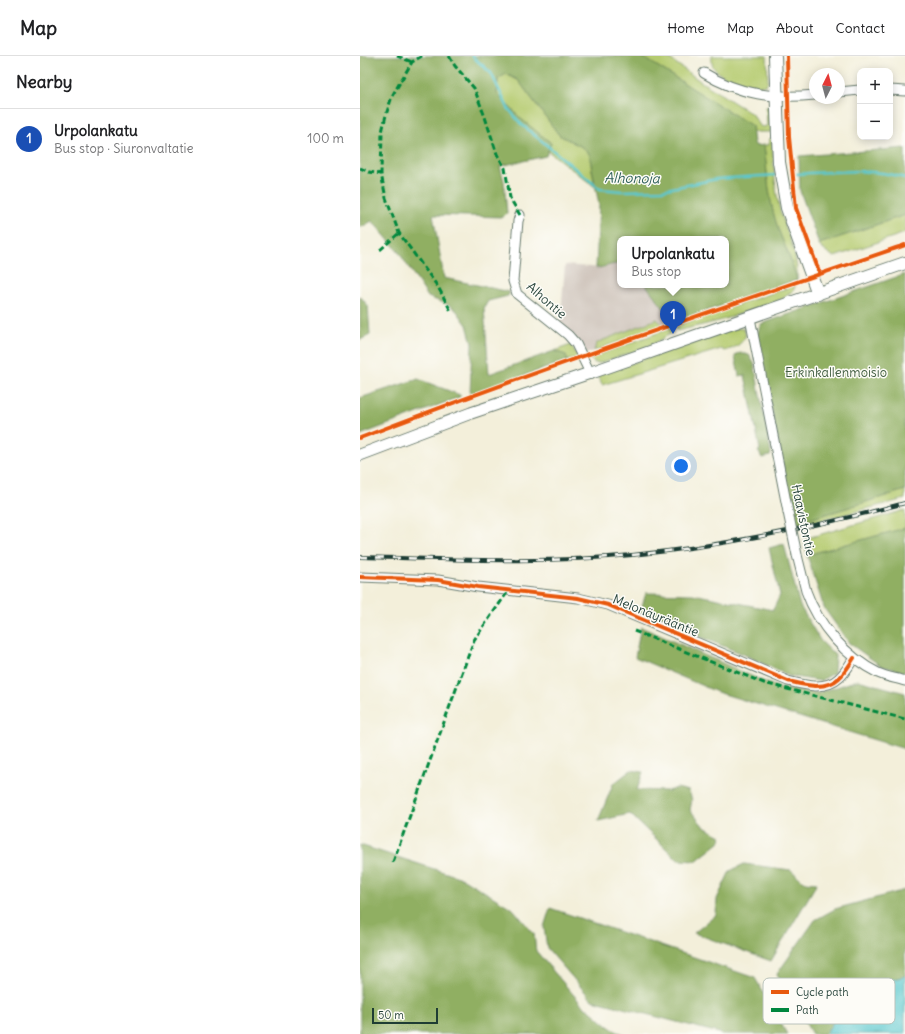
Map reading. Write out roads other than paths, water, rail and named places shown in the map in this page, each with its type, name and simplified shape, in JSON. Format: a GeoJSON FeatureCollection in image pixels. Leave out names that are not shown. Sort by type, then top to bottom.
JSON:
{"type":"FeatureCollection","features":[{"type":"Feature","properties":{"kind":"main road"},"geometry":{"type":"LineString","coordinates":[[775,56],[778,97],[779,162],[788,208],[818,294]]}},
{"type":"Feature","properties":{"kind":"main road"},"geometry":{"type":"LineString","coordinates":[[590,373],[905,263]]}},
{"type":"Feature","properties":{"kind":"street"},"geometry":{"type":"LineString","coordinates":[[704,73],[719,82],[736,89],[778,97],[809,95]]}},
{"type":"Feature","properties":{"kind":"street"},"geometry":{"type":"LineString","coordinates":[[845,91],[857,90]]}},
{"type":"Feature","properties":{"kind":"street"},"geometry":{"type":"LineString","coordinates":[[893,90],[905,91]]}},
{"type":"Feature","properties":{"kind":"street","name":"Alhontie"},"geometry":{"type":"LineString","coordinates":[[520,215],[518,221],[513,281],[515,288],[518,294],[568,335],[576,344],[590,373]]}},
{"type":"Feature","properties":{"kind":"street","name":"Haavistontie"},"geometry":{"type":"LineString","coordinates":[[750,318],[788,512],[807,592],[820,619],[832,636],[854,658],[879,673],[905,681]]}},
{"type":"Feature","properties":{"kind":"street"},"geometry":{"type":"LineString","coordinates":[[360,455],[471,413],[590,373]]}},
{"type":"Feature","properties":{"kind":"street","name":"Melonäyrääntie"},"geometry":{"type":"LineString","coordinates":[[360,577],[438,580],[478,587],[578,598],[608,605],[788,681],[805,686],[831,684],[840,678],[854,658]]}},
{"type":"Feature","properties":{"kind":"water"},"geometry":{"type":"Polygon","coordinates":[[[905,976],[905,1034],[826,1034],[832,1024],[895,1024],[895,979],[905,976]]]}},
{"type":"Feature","properties":{"kind":"waterway","name":"Alhonoja"},"geometry":{"type":"LineString","coordinates":[[472,56],[491,73],[508,108],[521,124],[600,189],[622,191],[662,190],[717,179],[776,175]]}},
{"type":"Feature","properties":{"kind":"waterway","name":"Alhonoja"},"geometry":{"type":"LineString","coordinates":[[797,174],[865,171],[878,172],[905,178]]}},
{"type":"Feature","properties":{"kind":"railway"},"geometry":{"type":"LineString","coordinates":[[360,557],[530,560],[598,558],[632,555],[770,535],[905,503]]}},
{"type":"Feature","properties":{"kind":"place","name":"Urpolankatu"},"geometry":{"type":"Point","coordinates":[673,334]}},
{"type":"Feature","properties":{"kind":"park label","name":"Erkinkallenmoisio"},"geometry":{"type":"Point","coordinates":[836,372]}}]}
